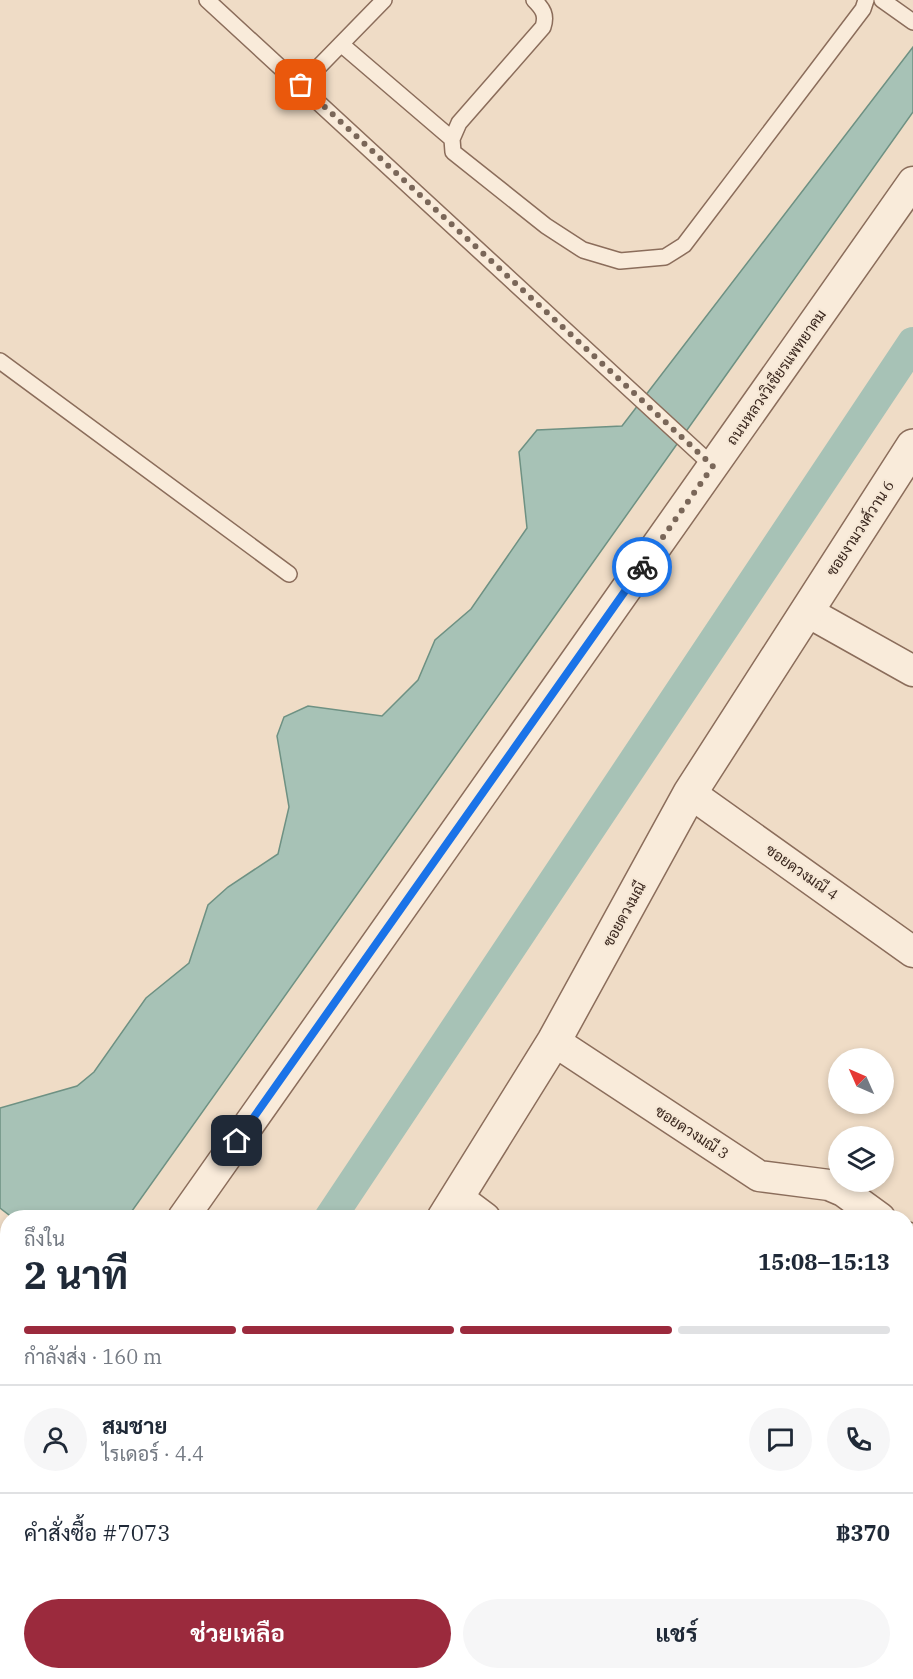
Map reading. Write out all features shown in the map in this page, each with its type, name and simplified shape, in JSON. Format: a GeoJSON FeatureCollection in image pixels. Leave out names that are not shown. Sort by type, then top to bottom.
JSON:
{"type":"FeatureCollection","features":[{"type":"Feature","properties":{"kind":"street","name":"ถนนหลวงวิเชียรแพทยาคม"},"geometry":{"type":"LineString","coordinates":[[189,1210],[913,182]]}},
{"type":"Feature","properties":{"kind":"street","name":"ซอยงามวงศ์วาน 6"},"geometry":{"type":"LineString","coordinates":[[806,611],[907,466]]}},
{"type":"Feature","properties":{"kind":"street"},"geometry":{"type":"LineString","coordinates":[[806,611],[913,671]]}},
{"type":"Feature","properties":{"kind":"street","name":"ซอยดวงมณี"},"geometry":{"type":"LineString","coordinates":[[451,1207],[554,1041],[690,793],[806,611]]}},
{"type":"Feature","properties":{"kind":"street","name":"ซอยดวงมณี 4"},"geometry":{"type":"LineString","coordinates":[[690,793],[913,952]]}},
{"type":"Feature","properties":{"kind":"street","name":"ซอยดวงมณี 3"},"geometry":{"type":"LineString","coordinates":[[554,1041],[759,1176],[829,1185],[843,1191],[869,1210]]}},
{"type":"Feature","properties":{"kind":"lane"},"geometry":{"type":"LineString","coordinates":[[207,0],[713,466]]}},
{"type":"Feature","properties":{"kind":"lane"},"geometry":{"type":"LineString","coordinates":[[301,85],[384,0]]}},
{"type":"Feature","properties":{"kind":"lane"},"geometry":{"type":"LineString","coordinates":[[534,0],[542,8],[546,19],[543,27],[459,123],[452,139],[453,152],[546,226],[583,250],[620,261],[666,256],[684,245],[863,9],[866,0]]}},
{"type":"Feature","properties":{"kind":"lane"},"geometry":{"type":"LineString","coordinates":[[882,0],[913,22]]}},
{"type":"Feature","properties":{"kind":"lane"},"geometry":{"type":"LineString","coordinates":[[341,44],[452,139]]}},
{"type":"Feature","properties":{"kind":"lane"},"geometry":{"type":"LineString","coordinates":[[0,361],[289,574]]}},
{"type":"Feature","properties":{"kind":"shaded area"},"geometry":{"type":"Polygon","coordinates":[[[913,47],[913,112],[133,1210],[3,1210],[0,1208],[0,1108],[77,1086],[94,1072],[146,998],[189,963],[208,905],[228,887],[278,854],[289,807],[277,736],[284,717],[308,706],[382,716],[418,680],[435,640],[471,609],[527,528],[519,452],[537,430],[622,426],[913,47]]]}},
{"type":"Feature","properties":{"kind":"waterway"},"geometry":{"type":"LineString","coordinates":[[335,1210],[913,343]]}},
{"type":"Feature","properties":{"kind":"way so far"},"geometry":{"type":"LineString","coordinates":[[301,85],[713,466],[642,567]]}},
{"type":"Feature","properties":{"kind":"route"},"geometry":{"type":"LineString","coordinates":[[237,1141],[642,567]]}}]}
